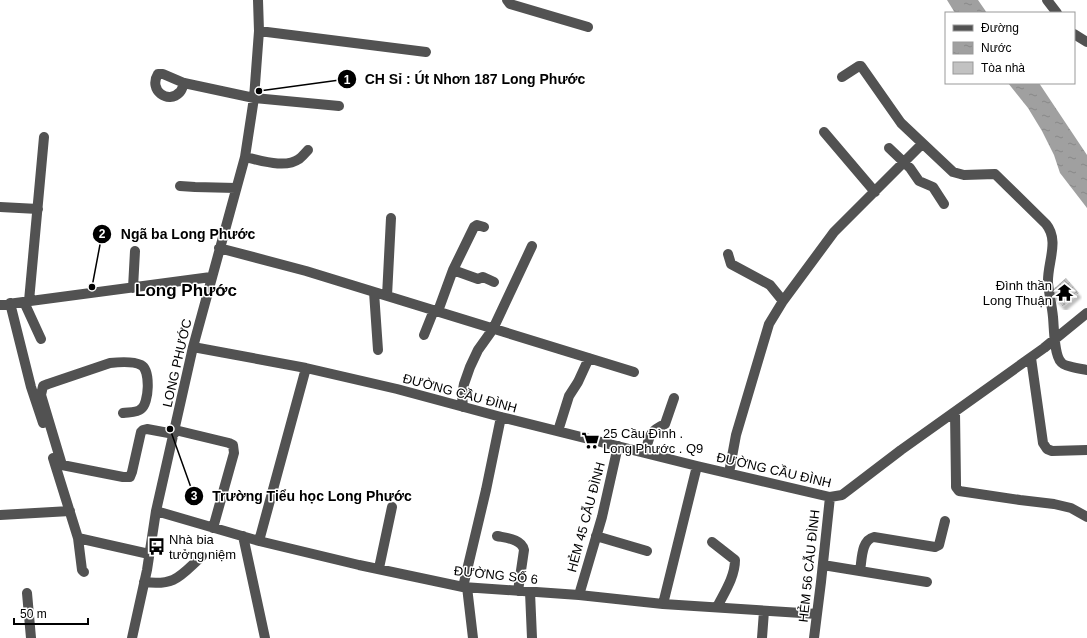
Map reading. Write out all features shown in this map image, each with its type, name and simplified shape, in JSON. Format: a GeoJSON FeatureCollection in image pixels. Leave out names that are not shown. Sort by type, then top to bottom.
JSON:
{"type":"FeatureCollection","features":[{"type":"Feature","properties":{"kind":"street","name":"LONG PHƯỚC"},"geometry":{"type":"LineString","coordinates":[[132,638],[144,582],[156,512],[193,347],[245,157],[254,98],[259,31],[258,0]]}},
{"type":"Feature","properties":{"kind":"street"},"geometry":{"type":"LineString","coordinates":[[507,0],[510,4],[588,27]]}},
{"type":"Feature","properties":{"kind":"street"},"geometry":{"type":"LineString","coordinates":[[1047,0],[1056,12]]}},
{"type":"Feature","properties":{"kind":"street"},"geometry":{"type":"LineString","coordinates":[[259,31],[426,52]]}},
{"type":"Feature","properties":{"kind":"street"},"geometry":{"type":"LineString","coordinates":[[1075,35],[1087,42]]}},
{"type":"Feature","properties":{"kind":"street"},"geometry":{"type":"LineString","coordinates":[[842,77],[859,66],[863,68],[899,120],[922,144],[953,172],[964,175],[995,174],[1050,228],[1053,239],[1048,282],[1054,340],[1061,363],[1087,370]]}},
{"type":"Feature","properties":{"kind":"street"},"geometry":{"type":"LineString","coordinates":[[184,83],[254,98],[339,106]]}},
{"type":"Feature","properties":{"kind":"street"},"geometry":{"type":"LineString","coordinates":[[824,132],[875,192]]}},
{"type":"Feature","properties":{"kind":"street"},"geometry":{"type":"LineString","coordinates":[[41,339],[27,302],[38,208],[44,137]]}},
{"type":"Feature","properties":{"kind":"street"},"geometry":{"type":"LineString","coordinates":[[729,473],[736,435],[769,324],[783,301],[828,239],[922,144]]}},
{"type":"Feature","properties":{"kind":"street"},"geometry":{"type":"LineString","coordinates":[[889,148],[904,162],[919,181],[933,187],[944,204]]}},
{"type":"Feature","properties":{"kind":"street"},"geometry":{"type":"LineString","coordinates":[[245,157],[285,163],[298,159],[308,150]]}},
{"type":"Feature","properties":{"kind":"street"},"geometry":{"type":"LineString","coordinates":[[180,186],[236,188]]}},
{"type":"Feature","properties":{"kind":"street"},"geometry":{"type":"LineString","coordinates":[[0,207],[38,208]]}},
{"type":"Feature","properties":{"kind":"street"},"geometry":{"type":"LineString","coordinates":[[387,296],[392,218]]}},
{"type":"Feature","properties":{"kind":"street"},"geometry":{"type":"LineString","coordinates":[[424,335],[474,227],[478,225],[484,227]]}},
{"type":"Feature","properties":{"kind":"street"},"geometry":{"type":"LineString","coordinates":[[463,407],[464,384],[470,367],[478,350],[493,329],[532,246]]}},
{"type":"Feature","properties":{"kind":"street"},"geometry":{"type":"LineString","coordinates":[[219,248],[306,271],[634,372]]}},
{"type":"Feature","properties":{"kind":"street"},"geometry":{"type":"LineString","coordinates":[[132,288],[135,251]]}},
{"type":"Feature","properties":{"kind":"street"},"geometry":{"type":"LineString","coordinates":[[728,254],[731,264],[770,286],[783,301]]}},
{"type":"Feature","properties":{"kind":"street"},"geometry":{"type":"LineString","coordinates":[[453,270],[478,279],[483,277],[494,282]]}},
{"type":"Feature","properties":{"kind":"street"},"geometry":{"type":"LineString","coordinates":[[0,305],[211,278]]}},
{"type":"Feature","properties":{"kind":"street"},"geometry":{"type":"LineString","coordinates":[[374,292],[378,350]]}},
{"type":"Feature","properties":{"kind":"street"},"geometry":{"type":"LineString","coordinates":[[10,304],[31,387],[78,538],[82,570],[84,572]]}},
{"type":"Feature","properties":{"kind":"street","name":"ĐƯỜNG CẦU ĐÌNH"},"geometry":{"type":"LineString","coordinates":[[193,347],[306,368],[396,389],[697,466],[830,497],[842,495],[901,450],[1031,358],[1087,313]]}},
{"type":"Feature","properties":{"kind":"street"},"geometry":{"type":"LineString","coordinates":[[558,431],[569,396],[578,382],[589,358]]}},
{"type":"Feature","properties":{"kind":"street"},"geometry":{"type":"LineString","coordinates":[[1031,358],[1043,443],[1047,449],[1052,452],[1087,450]]}},
{"type":"Feature","properties":{"kind":"street"},"geometry":{"type":"LineString","coordinates":[[123,413],[140,410],[144,406],[148,381],[145,369],[142,366],[119,362],[110,363],[43,386],[41,395],[62,465],[123,477],[130,477],[141,432],[147,429],[174,432],[233,445],[234,453],[213,528]]}},
{"type":"Feature","properties":{"kind":"street"},"geometry":{"type":"LineString","coordinates":[[260,541],[306,368]]}},
{"type":"Feature","properties":{"kind":"street"},"geometry":{"type":"LineString","coordinates":[[645,453],[650,434],[654,429],[665,424],[674,398]]}},
{"type":"Feature","properties":{"kind":"street"},"geometry":{"type":"LineString","coordinates":[[955,412],[956,487],[959,491],[1054,504],[1070,508],[1087,517]]}},
{"type":"Feature","properties":{"kind":"street"},"geometry":{"type":"LineString","coordinates":[[473,638],[465,587],[501,417]]}},
{"type":"Feature","properties":{"kind":"street","name":"HẺM 45 CẪU ĐÌNH"},"geometry":{"type":"LineString","coordinates":[[579,595],[596,536],[618,446]]}},
{"type":"Feature","properties":{"kind":"street"},"geometry":{"type":"LineString","coordinates":[[663,604],[697,466]]}},
{"type":"Feature","properties":{"kind":"street","name":"HẺM 56 CẪU ĐÌNH"},"geometry":{"type":"LineString","coordinates":[[814,638],[830,497]]}},
{"type":"Feature","properties":{"kind":"street"},"geometry":{"type":"LineString","coordinates":[[379,568],[392,507]]}},
{"type":"Feature","properties":{"kind":"street"},"geometry":{"type":"LineString","coordinates":[[0,515],[70,511]]}},
{"type":"Feature","properties":{"kind":"street","name":"ĐƯỜNG SỐ 6"},"geometry":{"type":"LineString","coordinates":[[156,512],[260,541],[359,565],[465,587],[579,595],[663,604],[817,614]]}},
{"type":"Feature","properties":{"kind":"street"},"geometry":{"type":"LineString","coordinates":[[860,571],[865,545],[867,540],[870,538],[874,537],[935,547],[939,545],[945,521]]}},
{"type":"Feature","properties":{"kind":"street"},"geometry":{"type":"LineString","coordinates":[[243,536],[265,638]]}},
{"type":"Feature","properties":{"kind":"street"},"geometry":{"type":"LineString","coordinates":[[497,536],[520,542],[523,545],[524,550],[518,591]]}},
{"type":"Feature","properties":{"kind":"street"},"geometry":{"type":"LineString","coordinates":[[596,536],[647,551]]}},
{"type":"Feature","properties":{"kind":"street"},"geometry":{"type":"LineString","coordinates":[[78,538],[149,554]]}},
{"type":"Feature","properties":{"kind":"street"},"geometry":{"type":"LineString","coordinates":[[712,542],[735,560],[732,575],[717,607]]}},
{"type":"Feature","properties":{"kind":"street"},"geometry":{"type":"LineString","coordinates":[[144,582],[158,584],[174,580],[202,556]]}},
{"type":"Feature","properties":{"kind":"street"},"geometry":{"type":"LineString","coordinates":[[823,565],[927,582]]}},
{"type":"Feature","properties":{"kind":"street"},"geometry":{"type":"LineString","coordinates":[[530,592],[532,638]]}},
{"type":"Feature","properties":{"kind":"street"},"geometry":{"type":"LineString","coordinates":[[27,593],[31,638]]}},
{"type":"Feature","properties":{"kind":"street"},"geometry":{"type":"LineString","coordinates":[[762,638],[764,611]]}},
{"type":"Feature","properties":{"kind":"water"},"geometry":{"type":"Polygon","coordinates":[[[947,0],[978,0],[986,12],[954,12],[947,0]]]}},
{"type":"Feature","properties":{"kind":"water"},"geometry":{"type":"Polygon","coordinates":[[[1009,84],[1040,84],[1087,155],[1087,208],[1060,173],[1054,155],[1028,108],[1009,84]]]}},
{"type":"Feature","properties":{"kind":"building","name":"Đình thần Long Thuận"},"geometry":{"type":"Polygon","coordinates":[[[1066,278],[1079,293],[1063,307],[1050,292],[1066,278]]]}},
{"type":"Feature","properties":{"kind":"place","name":"CH Sỉ : Út Nhơn 187 Long Phước"},"geometry":{"type":"Point","coordinates":[259,91]}},
{"type":"Feature","properties":{"kind":"place","name":"Ngã ba Long Phước"},"geometry":{"type":"Point","coordinates":[92,287]}},
{"type":"Feature","properties":{"kind":"place","name":"Đình thần Long Thuận"},"geometry":{"type":"Point","coordinates":[1065,292]}},
{"type":"Feature","properties":{"kind":"place","name":"Trường Tiểu học Long Phước"},"geometry":{"type":"Point","coordinates":[170,429]}},
{"type":"Feature","properties":{"kind":"place","name":"25 Cầu Đình . Long Phước . Q9"},"geometry":{"type":"Point","coordinates":[590,440]}},
{"type":"Feature","properties":{"kind":"place","name":"Nhà bia tưởng niệm"},"geometry":{"type":"Point","coordinates":[156,546]}},
{"type":"Feature","properties":{"kind":"district","name":"Long Phước"},"geometry":{"type":"Point","coordinates":[186,290]}}]}
